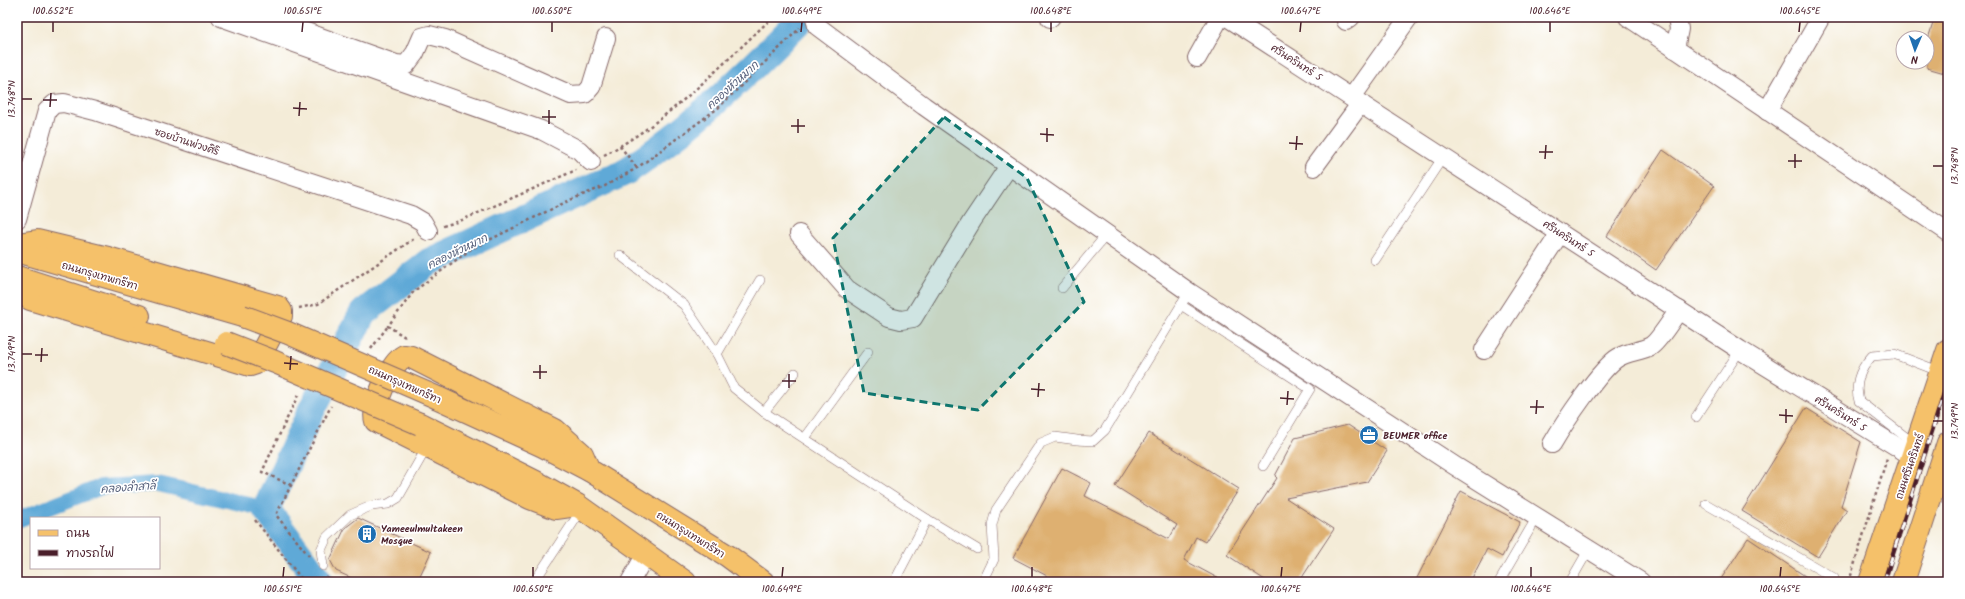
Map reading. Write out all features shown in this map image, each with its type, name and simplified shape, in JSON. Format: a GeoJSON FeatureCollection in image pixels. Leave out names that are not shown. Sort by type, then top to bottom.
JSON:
{"type":"FeatureCollection","features":[{"type":"Feature","properties":{"kind":"main road"},"geometry":{"type":"LineString","coordinates":[[17,249],[24,243],[37,241],[108,258],[278,307],[281,311],[281,316],[259,358],[256,362],[250,365],[30,299],[17,282]]}},
{"type":"Feature","properties":{"kind":"main road","name":"ถนนกรุงเทพกรีฑา"},"geometry":{"type":"LineString","coordinates":[[17,249],[242,316],[288,333],[438,398],[543,446],[589,470],[728,556],[763,582]]}},
{"type":"Feature","properties":{"kind":"main road"},"geometry":{"type":"LineString","coordinates":[[17,277],[226,343],[275,362],[420,424],[536,482],[580,507],[685,582]]}},
{"type":"Feature","properties":{"kind":"main road","name":"ถนนศรีนครินทร์"},"geometry":{"type":"LineString","coordinates":[[1870,582],[1948,350]]}},
{"type":"Feature","properties":{"kind":"main road"},"geometry":{"type":"LineString","coordinates":[[580,507],[556,508],[530,498],[376,421],[374,416],[382,390],[396,362],[404,356],[411,357],[555,430],[582,454],[589,470]]}},
{"type":"Feature","properties":{"kind":"main road"},"geometry":{"type":"LineString","coordinates":[[1903,582],[1948,443]]}},
{"type":"Feature","properties":{"kind":"main road"},"geometry":{"type":"LineString","coordinates":[[728,556],[780,582]]}},
{"type":"Feature","properties":{"kind":"street"},"geometry":{"type":"LineString","coordinates":[[221,17],[541,130],[579,150],[591,162]]}},
{"type":"Feature","properties":{"kind":"street"},"geometry":{"type":"LineString","coordinates":[[264,17],[396,64],[406,65],[415,53],[422,37],[429,36],[444,39],[571,95],[584,94],[591,87],[606,38]]}},
{"type":"Feature","properties":{"kind":"street"},"geometry":{"type":"LineString","coordinates":[[1197,58],[1220,17]]}},
{"type":"Feature","properties":{"kind":"street","name":"ศรีนครินทร์ 5"},"geometry":{"type":"LineString","coordinates":[[1227,17],[1740,350],[1891,444],[1914,451]]}},
{"type":"Feature","properties":{"kind":"street"},"geometry":{"type":"LineString","coordinates":[[1314,167],[1409,17]]}},
{"type":"Feature","properties":{"kind":"street"},"geometry":{"type":"LineString","coordinates":[[1628,17],[1948,232]]}},
{"type":"Feature","properties":{"kind":"street"},"geometry":{"type":"LineString","coordinates":[[1675,49],[1679,29],[1677,17]]}},
{"type":"Feature","properties":{"kind":"street"},"geometry":{"type":"LineString","coordinates":[[1767,110],[1821,17]]}},
{"type":"Feature","properties":{"kind":"street"},"geometry":{"type":"LineString","coordinates":[[810,20],[924,106],[1107,234],[1185,299],[1640,582]]}},
{"type":"Feature","properties":{"kind":"street","name":"ซอยบ้านพ่วงศิริ"},"geometry":{"type":"LineString","coordinates":[[17,219],[47,112],[54,104],[64,103],[95,111],[411,215],[423,222],[428,231]]}},
{"type":"Feature","properties":{"kind":"street"},"geometry":{"type":"LineString","coordinates":[[799,234],[847,289],[889,317],[900,320],[913,318],[972,221],[1009,166]]}},
{"type":"Feature","properties":{"kind":"street"},"geometry":{"type":"LineString","coordinates":[[1484,350],[1560,233]]}},
{"type":"Feature","properties":{"kind":"street"},"geometry":{"type":"LineString","coordinates":[[1552,444],[1604,369],[1619,356],[1638,352],[1653,345],[1678,310]]}},
{"type":"Feature","properties":{"kind":"street"},"geometry":{"type":"LineString","coordinates":[[630,582],[646,554]]}},
{"type":"Feature","properties":{"kind":"lane"},"geometry":{"type":"LineString","coordinates":[[1375,260],[1443,157]]}},
{"type":"Feature","properties":{"kind":"lane"},"geometry":{"type":"LineString","coordinates":[[1062,288],[1107,234]]}},
{"type":"Feature","properties":{"kind":"lane"},"geometry":{"type":"LineString","coordinates":[[620,254],[684,305],[717,354],[734,388],[764,412],[927,519],[977,549]]}},
{"type":"Feature","properties":{"kind":"lane"},"geometry":{"type":"LineString","coordinates":[[717,354],[760,280]]}},
{"type":"Feature","properties":{"kind":"lane"},"geometry":{"type":"LineString","coordinates":[[983,582],[994,558],[992,525],[996,510],[1041,443],[1055,437],[1077,440],[1093,440],[1106,430],[1185,299],[1310,389],[1263,466]]}},
{"type":"Feature","properties":{"kind":"lane"},"geometry":{"type":"LineString","coordinates":[[1696,417],[1740,350]]}},
{"type":"Feature","properties":{"kind":"lane"},"geometry":{"type":"LineString","coordinates":[[805,438],[868,352]]}},
{"type":"Feature","properties":{"kind":"lane"},"geometry":{"type":"LineString","coordinates":[[1914,451],[1860,401],[1856,384],[1866,363],[1872,356],[1894,354],[1941,372]]}},
{"type":"Feature","properties":{"kind":"lane"},"geometry":{"type":"LineString","coordinates":[[764,412],[795,373]]}},
{"type":"Feature","properties":{"kind":"lane"},"geometry":{"type":"LineString","coordinates":[[320,568],[321,550],[327,537],[350,515],[371,506],[388,504],[398,498],[427,447]]}},
{"type":"Feature","properties":{"kind":"lane"},"geometry":{"type":"LineString","coordinates":[[1706,504],[1834,578],[1835,582]]}},
{"type":"Feature","properties":{"kind":"lane"},"geometry":{"type":"LineString","coordinates":[[534,582],[580,507]]}},
{"type":"Feature","properties":{"kind":"lane"},"geometry":{"type":"LineString","coordinates":[[1499,582],[1537,517]]}},
{"type":"Feature","properties":{"kind":"lane"},"geometry":{"type":"LineString","coordinates":[[894,582],[927,519]]}},
{"type":"Feature","properties":{"kind":"lane"},"geometry":{"type":"LineString","coordinates":[[1570,582],[1589,549]]}},
{"type":"Feature","properties":{"kind":"path"},"geometry":{"type":"LineString","coordinates":[[281,311],[318,304],[422,233],[460,221],[515,196],[563,177],[620,146],[690,95],[773,17]]}},
{"type":"Feature","properties":{"kind":"path"},"geometry":{"type":"LineString","coordinates":[[370,351],[414,291],[471,249],[570,200],[604,186],[637,168],[718,108],[810,20]]}},
{"type":"Feature","properties":{"kind":"path"},"geometry":{"type":"LineString","coordinates":[[620,146],[637,168]]}},
{"type":"Feature","properties":{"kind":"path"},"geometry":{"type":"LineString","coordinates":[[388,326],[407,338],[411,357]]}},
{"type":"Feature","properties":{"kind":"path"},"geometry":{"type":"LineString","coordinates":[[291,485],[262,472],[300,394],[294,391]]}},
{"type":"Feature","properties":{"kind":"path"},"geometry":{"type":"LineString","coordinates":[[330,582],[276,515],[332,403]]}},
{"type":"Feature","properties":{"kind":"path"},"geometry":{"type":"LineString","coordinates":[[1849,582],[1891,444]]}},
{"type":"Feature","properties":{"kind":"path"},"geometry":{"type":"LineString","coordinates":[[255,520],[304,582]]}},
{"type":"Feature","properties":{"kind":"highlighted area"},"geometry":{"type":"Polygon","coordinates":[[[944,117],[1027,178],[1084,302],[978,410],[864,393],[833,238],[944,117]]]}},
{"type":"Feature","properties":{"kind":"building"},"geometry":{"type":"Polygon","coordinates":[[[1935,17],[1948,17],[1948,74],[1934,70],[1935,30],[1931,30],[1935,17]]]}},
{"type":"Feature","properties":{"kind":"building"},"geometry":{"type":"Polygon","coordinates":[[[1663,150],[1714,186],[1656,270],[1607,236],[1663,150]]]}},
{"type":"Feature","properties":{"kind":"building"},"geometry":{"type":"Polygon","coordinates":[[[1806,408],[1861,442],[1841,506],[1847,510],[1818,557],[1742,511],[1806,408]]]}},
{"type":"Feature","properties":{"kind":"building"},"geometry":{"type":"Polygon","coordinates":[[[1348,425],[1387,451],[1367,482],[1286,498],[1334,529],[1299,582],[1268,582],[1227,555],[1277,478],[1275,476],[1295,438],[1348,425]]]}},
{"type":"Feature","properties":{"kind":"building"},"geometry":{"type":"Polygon","coordinates":[[[1149,433],[1239,489],[1205,542],[1196,537],[1184,560],[1225,582],[1048,582],[1051,578],[1013,558],[1062,468],[1091,483],[1085,496],[1169,539],[1177,525],[1115,486],[1149,433]]]}},
{"type":"Feature","properties":{"kind":"building"},"geometry":{"type":"Polygon","coordinates":[[[1461,491],[1520,522],[1502,557],[1487,549],[1470,582],[1415,582],[1461,491]]]}},
{"type":"Feature","properties":{"kind":"building","name":"Yameeulmultakeen Mosque"},"geometry":{"type":"Polygon","coordinates":[[[358,518],[431,552],[417,582],[360,582],[336,571],[330,560],[345,528],[358,518]]]}},
{"type":"Feature","properties":{"kind":"building"},"geometry":{"type":"Polygon","coordinates":[[[1748,538],[1814,582],[1719,582],[1748,538]]]}},
{"type":"Feature","properties":{"kind":"waterway","name":"คลองหัวหมาก"},"geometry":{"type":"LineString","coordinates":[[320,582],[266,509],[313,407],[363,313],[429,262],[625,172],[673,138],[696,119],[761,59],[803,17]]}},
{"type":"Feature","properties":{"kind":"waterway","name":"คลองลำสาลี"},"geometry":{"type":"LineString","coordinates":[[17,520],[101,487],[158,484],[266,509]]}},
{"type":"Feature","properties":{"kind":"railway"},"geometry":{"type":"LineString","coordinates":[[1884,582],[1948,381]]}},
{"type":"Feature","properties":{"kind":"place","name":"BEUMER office"},"geometry":{"type":"Point","coordinates":[1369,435]}},
{"type":"Feature","properties":{"kind":"place","name":"Yameeulmultakeen Mosque"},"geometry":{"type":"Point","coordinates":[367,534]}}]}
